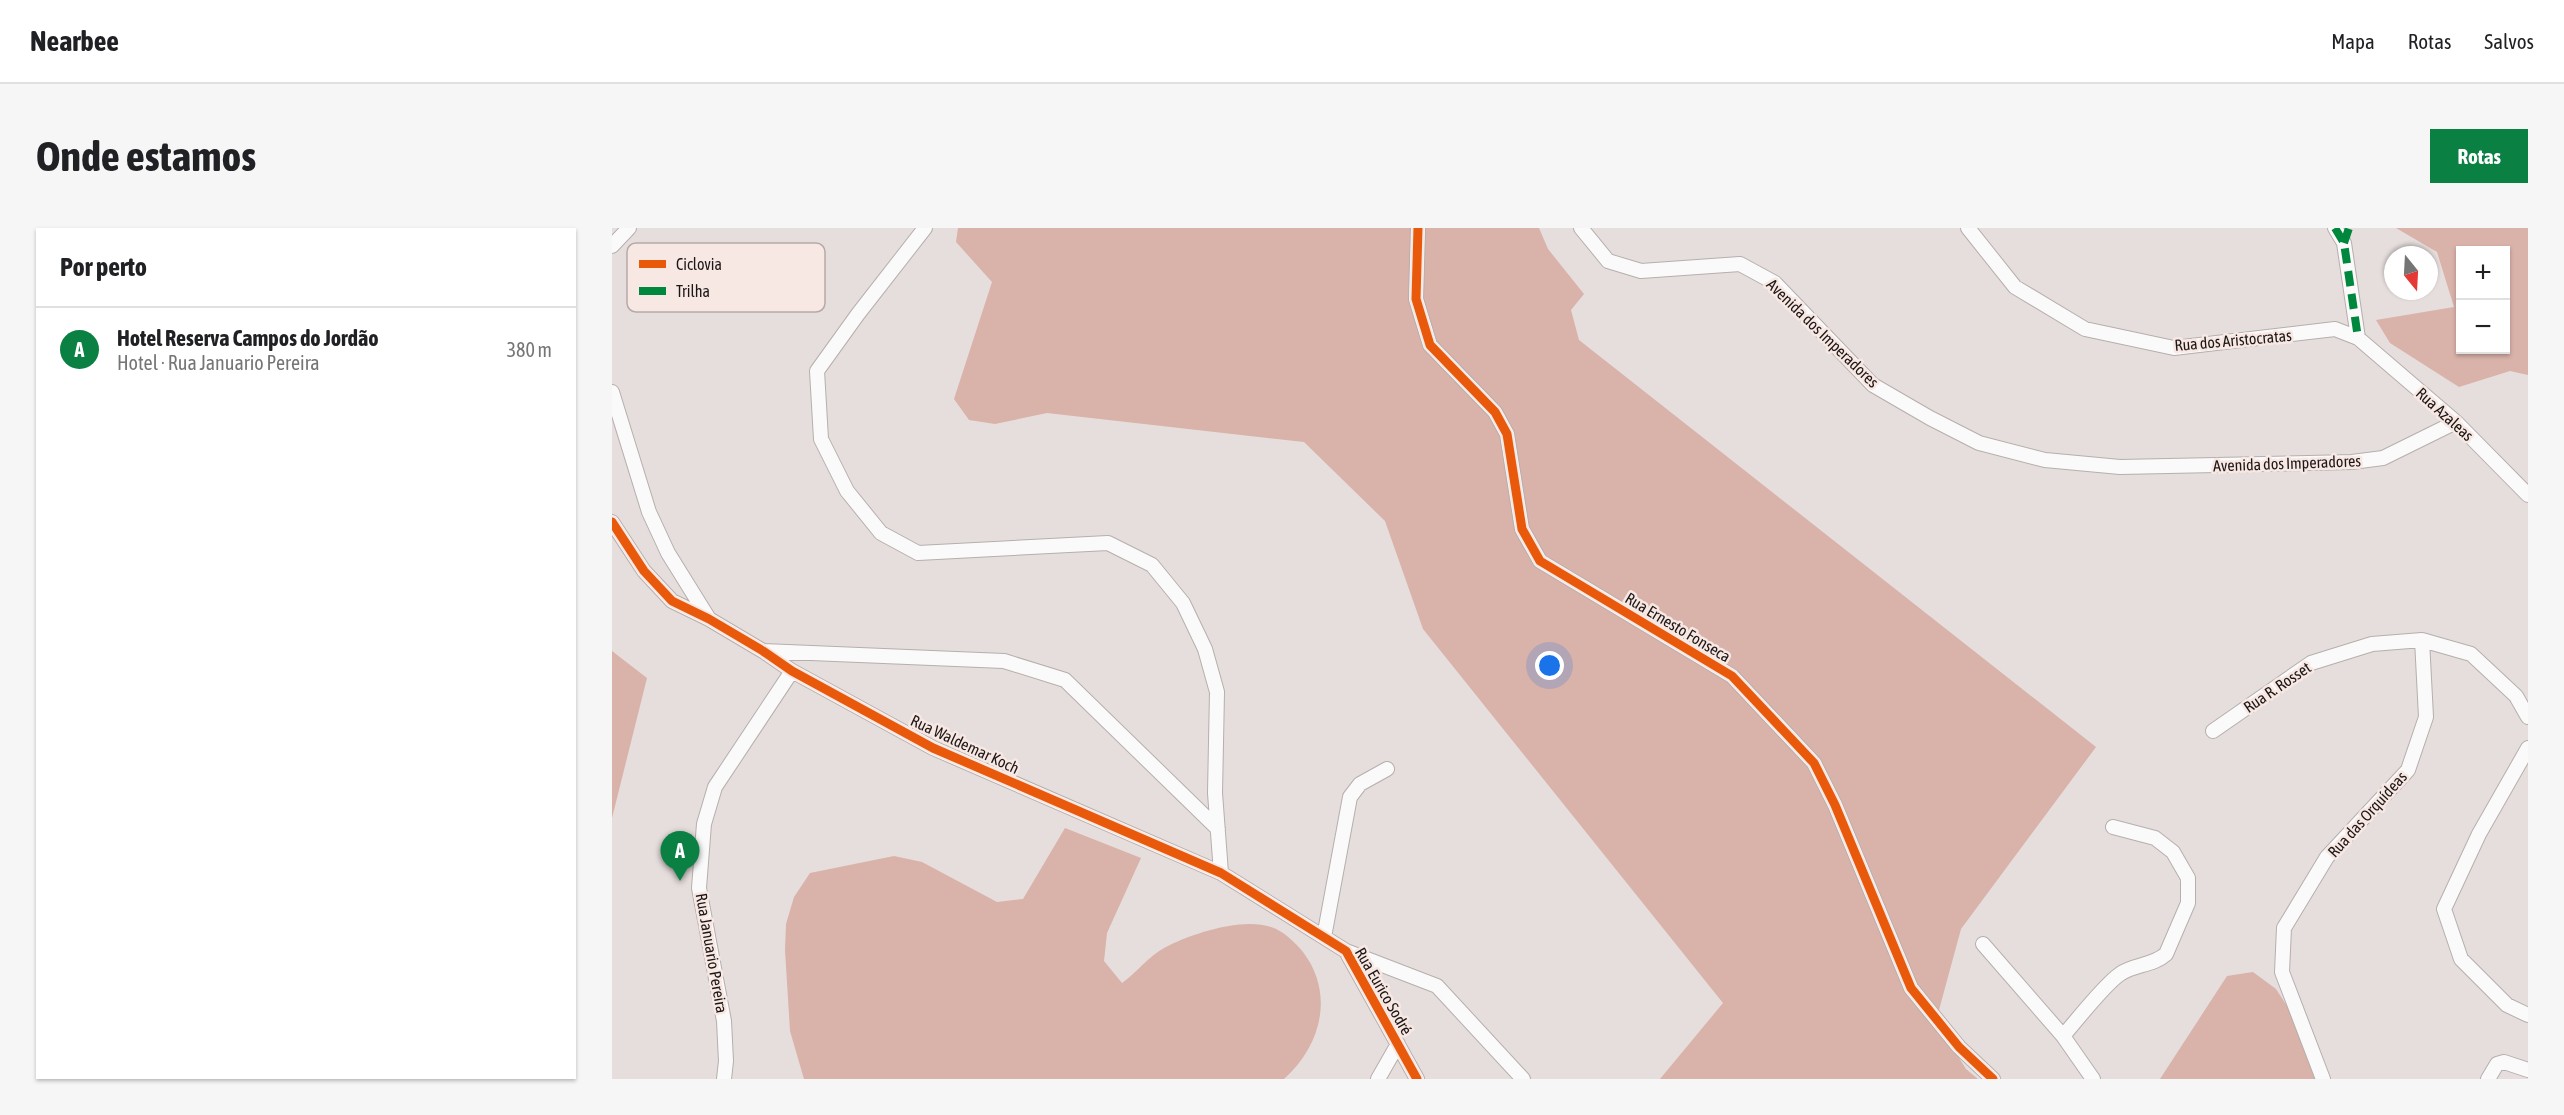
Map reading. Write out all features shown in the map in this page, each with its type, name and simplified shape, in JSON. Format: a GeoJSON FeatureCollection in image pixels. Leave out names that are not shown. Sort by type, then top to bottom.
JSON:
{"type":"FeatureCollection","features":[{"type":"Feature","properties":{"kind":"street"},"geometry":{"type":"LineString","coordinates":[[612,246],[629,228]]}},
{"type":"Feature","properties":{"kind":"street"},"geometry":{"type":"LineString","coordinates":[[925,228],[817,371],[821,439],[847,491],[881,533],[918,553],[1108,543],[1152,565],[1183,603],[1205,649],[1217,692],[1215,793],[1221,873]]}},
{"type":"Feature","properties":{"kind":"street","name":"Rua Ernesto Fonseca"},"geometry":{"type":"LineString","coordinates":[[1418,228],[1416,299],[1430,345],[1495,411],[1507,434],[1522,529],[1540,561],[1731,676],[1814,763],[1911,988],[1959,1047],[1993,1079]]}},
{"type":"Feature","properties":{"kind":"street","name":"Avenida dos Imperadores"},"geometry":{"type":"LineString","coordinates":[[1581,228],[1608,261],[1641,271],[1740,264],[1775,283],[1874,385],[1930,418],[1980,443],[2045,460],[2120,467],[2352,462],[2383,458],[2456,422]]}},
{"type":"Feature","properties":{"kind":"street","name":"Rua dos Aristocratas"},"geometry":{"type":"LineString","coordinates":[[1968,228],[2015,287],[2085,329],[2175,348],[2335,329],[2358,338]]}},
{"type":"Feature","properties":{"kind":"street"},"geometry":{"type":"LineString","coordinates":[[2335,228],[2344,243],[2358,338]]}},
{"type":"Feature","properties":{"kind":"street"},"geometry":{"type":"LineString","coordinates":[[2344,243],[2349,228]]}},
{"type":"Feature","properties":{"kind":"street","name":"Rua Azaleas"},"geometry":{"type":"LineString","coordinates":[[2358,338],[2456,422],[2528,495]]}},
{"type":"Feature","properties":{"kind":"street"},"geometry":{"type":"LineString","coordinates":[[612,392],[649,512],[668,553],[709,619]]}},
{"type":"Feature","properties":{"kind":"street","name":"Rua Waldemar Koch"},"geometry":{"type":"LineString","coordinates":[[612,522],[644,571],[672,601],[709,619],[792,671],[933,748],[1221,873]]}},
{"type":"Feature","properties":{"kind":"street","name":"Rua R. Rosset"},"geometry":{"type":"LineString","coordinates":[[2213,731],[2312,663],[2372,644],[2422,640],[2471,654],[2517,696],[2528,717]]}},
{"type":"Feature","properties":{"kind":"street","name":"Rua das Orquídeas"},"geometry":{"type":"LineString","coordinates":[[2323,1079],[2282,972],[2284,928],[2327,857],[2408,770],[2426,717],[2422,640]]}},
{"type":"Feature","properties":{"kind":"street"},"geometry":{"type":"LineString","coordinates":[[763,651],[1004,661],[1065,680],[1218,829]]}},
{"type":"Feature","properties":{"kind":"street","name":"Rua Januario Pereira"},"geometry":{"type":"LineString","coordinates":[[724,1079],[726,1061],[724,1021],[699,888],[704,824],[715,787],[792,671]]}},
{"type":"Feature","properties":{"kind":"street"},"geometry":{"type":"LineString","coordinates":[[2528,748],[2479,834],[2444,909],[2461,959],[2507,1005],[2528,1015]]}},
{"type":"Feature","properties":{"kind":"street"},"geometry":{"type":"LineString","coordinates":[[1324,937],[1350,797],[1360,784],[1387,769]]}},
{"type":"Feature","properties":{"kind":"street"},"geometry":{"type":"LineString","coordinates":[[2063,1036],[2118,975],[2131,968],[2160,960],[2166,954],[2188,903],[2188,878],[2172,852],[2155,838],[2114,826]]}},
{"type":"Feature","properties":{"kind":"street","name":"Rua Eurico Sodré"},"geometry":{"type":"LineString","coordinates":[[1221,873],[1346,951],[1417,1079]]}},
{"type":"Feature","properties":{"kind":"street"},"geometry":{"type":"LineString","coordinates":[[1983,944],[2063,1036],[2093,1079]]}},
{"type":"Feature","properties":{"kind":"street"},"geometry":{"type":"LineString","coordinates":[[1346,951],[1437,986],[1523,1079]]}},
{"type":"Feature","properties":{"kind":"street"},"geometry":{"type":"LineString","coordinates":[[1378,1079],[1398,1044]]}},
{"type":"Feature","properties":{"kind":"street"},"geometry":{"type":"LineString","coordinates":[[2488,1079],[2497,1064],[2504,1062],[2528,1070]]}},
{"type":"Feature","properties":{"kind":"shaded area"},"geometry":{"type":"Polygon","coordinates":[[[958,228],[1539,228],[1548,249],[1584,294],[1571,310],[1579,340],[2096,747],[1961,929],[1936,1021],[1966,1069],[1978,1079],[1660,1079],[1723,1003],[1423,629],[1385,521],[1304,442],[1047,413],[995,424],[969,420],[954,399],[992,282],[956,242],[958,228]]]}},
{"type":"Feature","properties":{"kind":"shaded area"},"geometry":{"type":"Polygon","coordinates":[[[2396,228],[2528,228],[2528,375],[2510,371],[2459,387],[2390,343],[2376,320],[2454,307],[2438,255],[2438,246],[2427,246],[2396,228]]]}},
{"type":"Feature","properties":{"kind":"shaded area"},"geometry":{"type":"Polygon","coordinates":[[[612,651],[647,678],[612,818],[612,651]]]}},
{"type":"Feature","properties":{"kind":"shaded area"},"geometry":{"type":"Polygon","coordinates":[[[1065,828],[1141,858],[1107,933],[1104,961],[1122,983],[1164,948],[1216,928],[1259,924],[1284,934],[1300,948],[1313,968],[1319,985],[1321,1002],[1319,1019],[1315,1035],[1307,1051],[1284,1079],[804,1079],[790,1031],[785,950],[786,924],[794,897],[810,873],[894,856],[922,862],[997,902],[1023,899],[1065,828]]]}},
{"type":"Feature","properties":{"kind":"shaded area"},"geometry":{"type":"Polygon","coordinates":[[[2253,972],[2276,989],[2291,1012],[2318,1079],[2160,1079],[2227,976],[2253,972]]]}},
{"type":"Feature","properties":{"kind":"marked path"},"geometry":{"type":"LineString","coordinates":[[2335,228],[2344,243],[2358,338]]}},
{"type":"Feature","properties":{"kind":"marked path"},"geometry":{"type":"LineString","coordinates":[[2344,243],[2349,228]]}},
{"type":"Feature","properties":{"kind":"cycle path"},"geometry":{"type":"LineString","coordinates":[[1418,228],[1416,299],[1430,345],[1495,412],[1507,434],[1522,529],[1540,561],[1732,676],[1814,763],[1835,805],[1911,988],[1959,1047],[1993,1079]]}},
{"type":"Feature","properties":{"kind":"cycle path"},"geometry":{"type":"LineString","coordinates":[[612,522],[644,571],[672,601],[709,619],[792,671],[933,748],[1221,873],[1346,951],[1417,1079]]}},
{"type":"Feature","properties":{"kind":"place","name":"Hotel Reserva Campos do Jordão"},"geometry":{"type":"Point","coordinates":[680,881]}}]}
